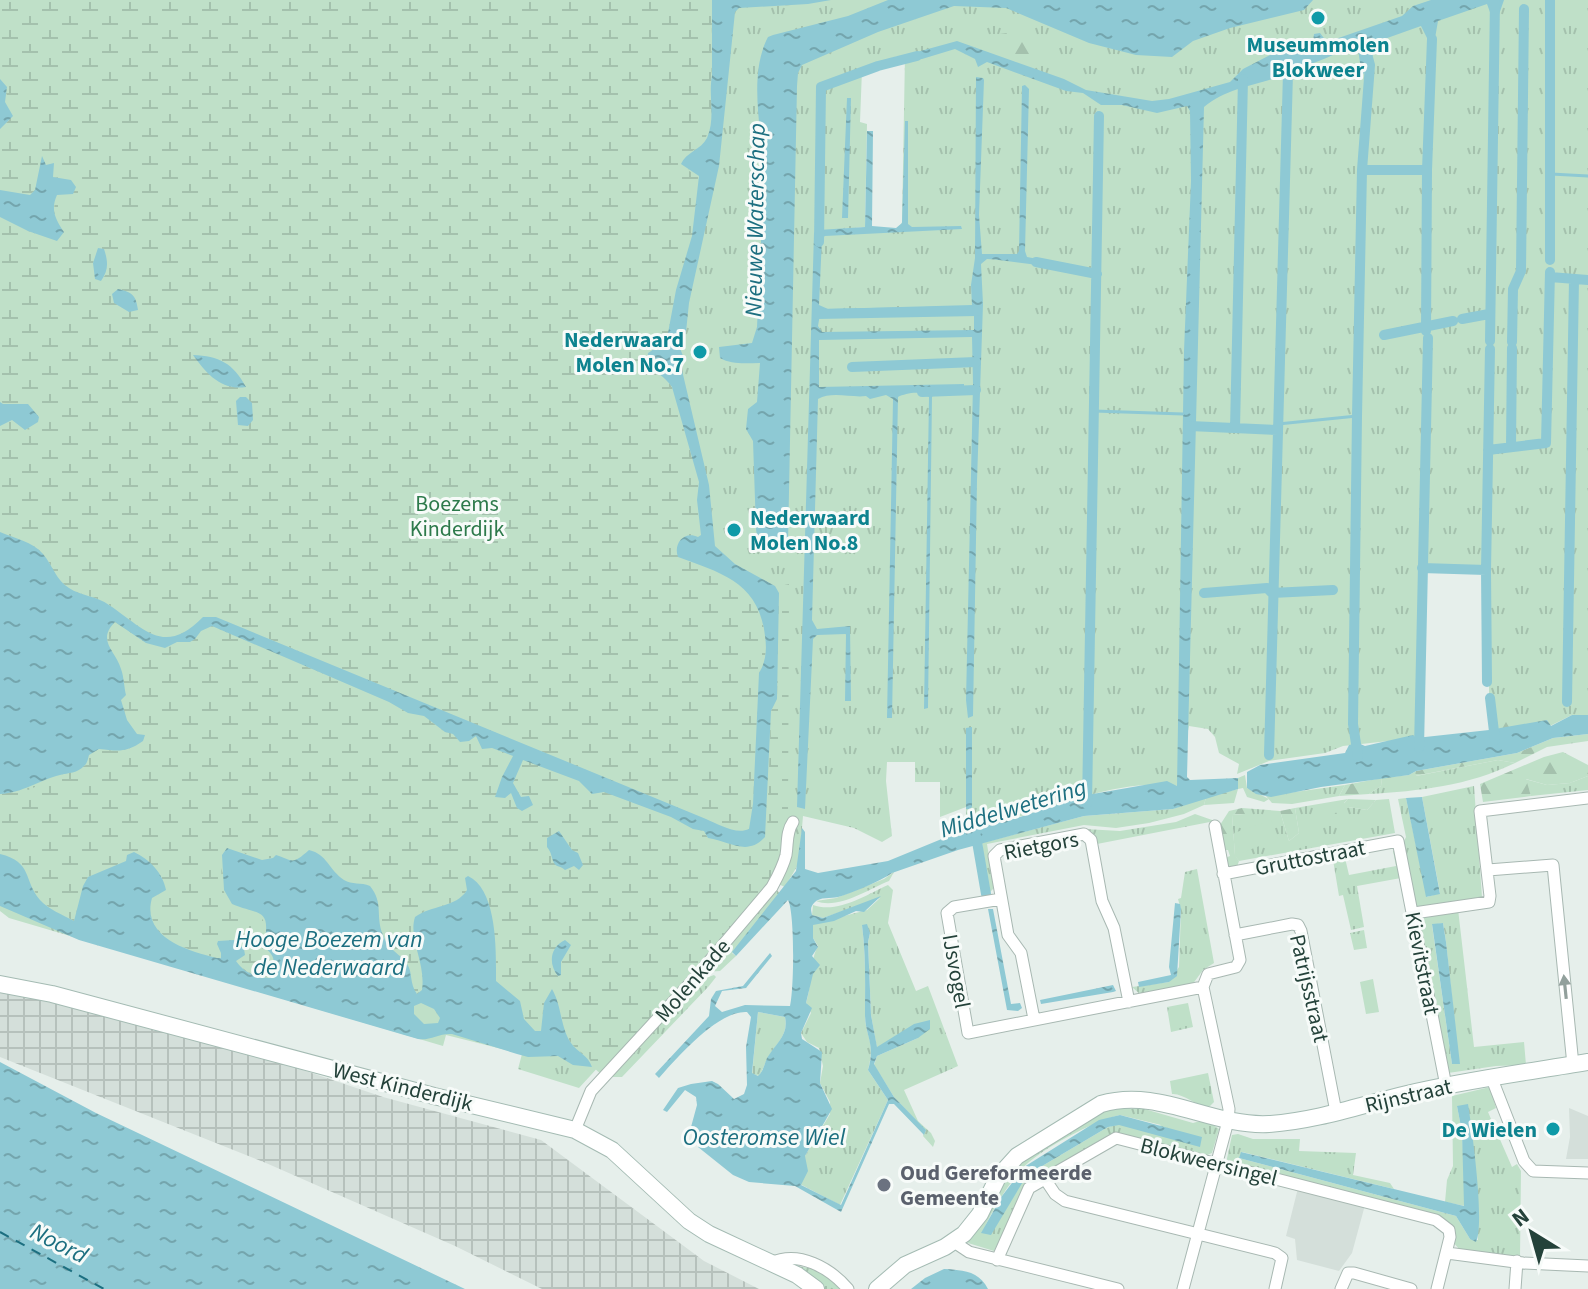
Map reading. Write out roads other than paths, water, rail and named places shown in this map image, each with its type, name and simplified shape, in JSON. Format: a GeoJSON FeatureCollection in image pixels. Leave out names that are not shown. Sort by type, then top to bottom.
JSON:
{"type":"FeatureCollection","features":[{"type":"Feature","properties":{"kind":"street"},"geometry":{"type":"LineString","coordinates":[[1414,913],[1489,902],[1480,811],[1588,798]]}},
{"type":"Feature","properties":{"kind":"street","name":"Molenkade"},"geometry":{"type":"LineString","coordinates":[[575,1130],[591,1091],[695,978],[772,887],[787,852],[788,829],[793,822]]}},
{"type":"Feature","properties":{"kind":"street"},"geometry":{"type":"LineString","coordinates":[[1183,1289],[1229,1109],[1203,987],[1211,972],[1239,965],[1215,826]]}},
{"type":"Feature","properties":{"kind":"street","name":"Rietgors"},"geometry":{"type":"LineString","coordinates":[[1034,1019],[1021,953],[1008,935],[994,856],[996,852],[1084,834],[1088,836],[1102,901],[1114,928],[1129,1002]]}},
{"type":"Feature","properties":{"kind":"street","name":"Gruttostraat"},"geometry":{"type":"LineString","coordinates":[[1223,874],[1398,841]]}},
{"type":"Feature","properties":{"kind":"street","name":"Kievitstraat"},"geometry":{"type":"LineString","coordinates":[[1398,841],[1446,1086]]}},
{"type":"Feature","properties":{"kind":"street"},"geometry":{"type":"LineString","coordinates":[[1488,870],[1553,865],[1581,1064]]}},
{"type":"Feature","properties":{"kind":"street","name":"IJsvogel"},"geometry":{"type":"LineString","coordinates":[[1001,899],[954,907],[947,913],[968,1033],[1034,1019]]}},
{"type":"Feature","properties":{"kind":"street","name":"Patrijsstraat"},"geometry":{"type":"LineString","coordinates":[[1235,935],[1298,925],[1336,1112]]}},
{"type":"Feature","properties":{"kind":"street","name":"West Kinderdijk"},"geometry":{"type":"LineString","coordinates":[[0,984],[52,994],[434,1096],[575,1130],[612,1150],[689,1221],[709,1234],[797,1275],[816,1289]]}},
{"type":"Feature","properties":{"kind":"street"},"geometry":{"type":"LineString","coordinates":[[1034,1019],[1203,987]]}},
{"type":"Feature","properties":{"kind":"street","name":"Rijnstraat"},"geometry":{"type":"LineString","coordinates":[[954,1242],[973,1224],[1007,1165],[1087,1111],[1117,1100],[1147,1099],[1228,1121],[1269,1124],[1446,1086],[1581,1064]]}},
{"type":"Feature","properties":{"kind":"street"},"geometry":{"type":"LineString","coordinates":[[1492,1079],[1524,1161],[1533,1171],[1588,1173]]}},
{"type":"Feature","properties":{"kind":"street","name":"Blokweersingel"},"geometry":{"type":"LineString","coordinates":[[997,1260],[1029,1188],[1116,1138],[1436,1220],[1449,1230],[1447,1253]]}},
{"type":"Feature","properties":{"kind":"street"},"geometry":{"type":"LineString","coordinates":[[1045,1179],[1055,1194],[1065,1201],[1275,1253],[1282,1258],[1275,1289]]}},
{"type":"Feature","properties":{"kind":"street"},"geometry":{"type":"LineString","coordinates":[[877,1289],[905,1265],[954,1242],[969,1252],[1118,1289]]}},
{"type":"Feature","properties":{"kind":"street"},"geometry":{"type":"LineString","coordinates":[[1437,1289],[1447,1253],[1588,1266]]}},
{"type":"Feature","properties":{"kind":"street","name":"West Kinderdijk"},"geometry":{"type":"LineString","coordinates":[[771,1263],[793,1258],[809,1262],[836,1274],[848,1289]]}},
{"type":"Feature","properties":{"kind":"street"},"geometry":{"type":"LineString","coordinates":[[1515,1289],[1517,1261]]}},
{"type":"Feature","properties":{"kind":"street"},"geometry":{"type":"LineString","coordinates":[[1341,1289],[1348,1273],[1354,1273],[1411,1289]]}},
{"type":"Feature","properties":{"kind":"water"},"geometry":{"type":"Polygon","coordinates":[[[712,0],[831,0],[739,8],[735,12],[719,166],[689,303],[686,332],[680,348],[683,356],[681,366],[709,485],[715,546],[735,564],[775,586],[779,593],[777,699],[771,711],[765,837],[745,847],[708,838],[704,831],[693,829],[671,817],[604,792],[592,794],[579,781],[523,760],[513,783],[521,797],[529,796],[533,805],[522,811],[517,808],[511,793],[505,798],[495,797],[513,756],[492,748],[482,749],[476,736],[460,742],[424,716],[408,713],[212,626],[201,631],[190,642],[177,642],[165,648],[146,643],[115,622],[107,640],[123,675],[126,695],[121,700],[127,720],[137,734],[145,735],[143,741],[122,750],[99,749],[89,755],[86,764],[79,770],[0,794],[0,532],[39,550],[69,588],[104,602],[155,635],[177,635],[203,617],[216,617],[721,826],[738,831],[749,829],[759,673],[766,651],[765,636],[755,603],[746,591],[709,568],[678,557],[678,543],[684,537],[701,535],[697,500],[699,482],[672,387],[647,361],[648,353],[665,342],[692,236],[699,176],[681,164],[704,142],[710,130],[712,0]]]}},
{"type":"Feature","properties":{"kind":"water"},"geometry":{"type":"Polygon","coordinates":[[[888,0],[1313,0],[1304,10],[1230,28],[1193,41],[1172,57],[1136,55],[1089,43],[1006,8],[954,6],[878,32],[802,65],[797,86],[788,543],[781,548],[762,547],[758,543],[756,529],[753,441],[746,429],[748,409],[757,402],[760,363],[725,360],[720,358],[719,347],[752,343],[757,327],[764,177],[758,70],[768,37],[848,16],[888,0]]]}},
{"type":"Feature","properties":{"kind":"water","name":"Oosteromse Wiel"},"geometry":{"type":"Polygon","coordinates":[[[1431,0],[1504,0],[1495,26],[1487,4],[1438,21],[1433,50],[1421,26],[1376,42],[1370,65],[1362,76],[1358,49],[1352,46],[1281,76],[1231,91],[1204,107],[1187,777],[1190,780],[1238,778],[1238,789],[1173,809],[1084,816],[958,850],[892,873],[851,893],[816,901],[811,907],[812,915],[823,918],[881,896],[864,912],[856,911],[834,921],[813,925],[813,938],[818,947],[812,956],[820,965],[813,974],[806,1003],[812,1008],[801,1033],[802,1039],[822,1052],[820,1083],[832,1109],[805,1156],[808,1171],[801,1185],[841,1205],[888,1100],[868,1070],[871,1046],[865,1022],[862,925],[867,924],[870,933],[871,1015],[877,1047],[914,1024],[930,1020],[930,1029],[918,1038],[877,1056],[874,1064],[894,1097],[926,1130],[924,1135],[894,1104],[889,1104],[841,1212],[795,1186],[749,1182],[733,1175],[698,1147],[702,1142],[691,1127],[696,1097],[685,1090],[667,1112],[663,1110],[678,1088],[691,1084],[712,1081],[734,1099],[744,1094],[751,1017],[747,1012],[723,1019],[698,1037],[659,1078],[655,1074],[709,1016],[711,999],[716,991],[743,986],[770,953],[772,956],[746,988],[722,991],[715,1006],[722,1012],[745,1005],[790,1006],[793,952],[788,900],[736,956],[732,952],[796,871],[802,828],[805,832],[805,869],[818,873],[888,861],[966,829],[1020,817],[1087,795],[1167,781],[1177,786],[1190,111],[1187,106],[1157,113],[1122,105],[1101,105],[1083,93],[1066,91],[987,62],[978,67],[975,59],[955,49],[922,59],[909,60],[906,55],[957,41],[1064,79],[1086,90],[1152,101],[1230,82],[1243,69],[1297,41],[1313,42],[1314,34],[1320,33],[1327,42],[1402,16],[1413,6],[1431,0]],[[758,1012],[752,1073],[758,1076],[762,1072],[783,1034],[785,1017],[758,1012]]]}},
{"type":"Feature","properties":{"kind":"water"},"geometry":{"type":"Polygon","coordinates":[[[976,77],[984,80],[979,215],[982,254],[1017,254],[1019,251],[1022,86],[1025,85],[1029,89],[1025,251],[1027,257],[1049,261],[1048,265],[1040,265],[987,259],[981,264],[983,304],[973,716],[968,718],[966,700],[972,337],[819,340],[819,387],[964,384],[964,390],[936,391],[932,397],[928,708],[924,709],[929,397],[909,393],[898,397],[892,718],[887,718],[893,399],[886,395],[870,399],[866,396],[835,395],[818,399],[812,620],[817,629],[850,626],[851,701],[845,701],[846,634],[817,635],[813,639],[805,809],[797,807],[814,233],[818,230],[865,227],[867,131],[873,131],[872,226],[896,228],[902,223],[905,121],[908,121],[908,224],[912,227],[961,226],[962,229],[825,236],[822,238],[819,305],[828,309],[972,305],[976,77]],[[974,311],[825,313],[820,314],[818,326],[822,332],[974,330],[974,311]]]}},
{"type":"Feature","properties":{"kind":"water"},"geometry":{"type":"Polygon","coordinates":[[[0,79],[7,87],[5,102],[13,116],[0,129],[0,79]]]}},
{"type":"Feature","properties":{"kind":"water"},"geometry":{"type":"Polygon","coordinates":[[[847,98],[851,98],[848,218],[842,218],[847,98]]]}},
{"type":"Feature","properties":{"kind":"water"},"geometry":{"type":"Polygon","coordinates":[[[42,156],[46,165],[54,163],[53,177],[71,180],[76,187],[73,194],[57,195],[55,200],[55,215],[64,232],[57,241],[0,217],[0,190],[30,195],[35,190],[42,156]]]}},
{"type":"Feature","properties":{"kind":"water"},"geometry":{"type":"Polygon","coordinates":[[[98,248],[104,249],[107,261],[101,281],[95,279],[93,263],[98,248]]]}},
{"type":"Feature","properties":{"kind":"water"},"geometry":{"type":"Polygon","coordinates":[[[118,289],[132,295],[138,310],[129,312],[114,303],[112,294],[118,289]]]}},
{"type":"Feature","properties":{"kind":"water"},"geometry":{"type":"Polygon","coordinates":[[[193,355],[224,362],[236,372],[246,387],[237,388],[222,383],[209,374],[193,355]]]}},
{"type":"Feature","properties":{"kind":"water"},"geometry":{"type":"Polygon","coordinates":[[[246,397],[252,403],[253,420],[248,426],[238,425],[236,401],[246,397]]]}},
{"type":"Feature","properties":{"kind":"water"},"geometry":{"type":"Polygon","coordinates":[[[0,402],[28,404],[39,417],[38,422],[25,430],[12,420],[0,426],[0,402]]]}},
{"type":"Feature","properties":{"kind":"water"},"geometry":{"type":"Polygon","coordinates":[[[1572,715],[1588,715],[1588,734],[1553,738],[1517,753],[1416,771],[1409,775],[1271,797],[1256,794],[1247,788],[1247,772],[1260,765],[1345,753],[1349,745],[1358,743],[1365,746],[1413,735],[1416,738],[1489,730],[1547,720],[1551,726],[1572,715]]]}},
{"type":"Feature","properties":{"kind":"water"},"geometry":{"type":"Polygon","coordinates":[[[972,727],[972,807],[966,809],[966,728],[972,727]]]}},
{"type":"Feature","properties":{"kind":"water"},"geometry":{"type":"Polygon","coordinates":[[[1422,797],[1440,894],[1426,897],[1406,798],[1422,797]]]}},
{"type":"Feature","properties":{"kind":"water"},"geometry":{"type":"Polygon","coordinates":[[[559,831],[572,850],[578,853],[583,865],[579,870],[574,866],[565,870],[554,863],[547,847],[547,838],[559,831]]]}},
{"type":"Feature","properties":{"kind":"water","name":"Hooge Boezem van de Nederwaard"},"geometry":{"type":"Polygon","coordinates":[[[227,848],[262,860],[276,855],[293,860],[309,850],[320,855],[344,880],[370,886],[377,898],[383,935],[388,945],[409,967],[417,994],[422,990],[423,980],[414,934],[415,917],[462,896],[467,890],[465,878],[468,876],[478,883],[490,908],[495,939],[496,981],[520,1001],[524,1019],[535,1031],[541,1031],[544,1003],[552,989],[567,1037],[592,1067],[573,1065],[558,1056],[528,1057],[452,1034],[418,1039],[79,940],[0,906],[0,854],[23,867],[43,903],[74,921],[88,877],[126,861],[127,855],[134,852],[154,867],[166,890],[152,898],[150,911],[153,923],[160,932],[180,946],[217,958],[221,958],[218,941],[234,940],[244,949],[245,955],[236,961],[239,965],[254,975],[271,977],[274,959],[264,946],[265,919],[257,912],[232,904],[224,890],[222,855],[227,848]],[[421,1003],[414,1006],[414,1014],[424,1024],[438,1023],[440,1018],[434,1009],[421,1003]]]}},
{"type":"Feature","properties":{"kind":"water"},"geometry":{"type":"Polygon","coordinates":[[[1175,903],[1180,904],[1181,909],[1177,976],[1169,982],[1139,987],[1138,982],[1171,975],[1169,967],[1175,903]]]}},
{"type":"Feature","properties":{"kind":"water"},"geometry":{"type":"Polygon","coordinates":[[[988,909],[993,909],[1011,1004],[1020,1003],[1022,1008],[1018,1011],[1007,1010],[988,909]]]}},
{"type":"Feature","properties":{"kind":"water"},"geometry":{"type":"Polygon","coordinates":[[[1443,923],[1460,1064],[1452,1064],[1432,924],[1443,923]]]}},
{"type":"Feature","properties":{"kind":"water"},"geometry":{"type":"Polygon","coordinates":[[[565,940],[571,945],[561,962],[561,975],[558,976],[552,956],[556,947],[565,940]]]}},
{"type":"Feature","properties":{"kind":"water"},"geometry":{"type":"Polygon","coordinates":[[[1113,985],[1116,991],[1113,992],[1041,1004],[1040,1000],[1113,985]]]}},
{"type":"Feature","properties":{"kind":"water","name":"Noord"},"geometry":{"type":"Polygon","coordinates":[[[0,1062],[96,1113],[465,1289],[0,1289],[0,1062]]]}},
{"type":"Feature","properties":{"kind":"water"},"geometry":{"type":"Polygon","coordinates":[[[1468,1104],[1478,1197],[1476,1242],[1470,1239],[1456,1216],[1239,1158],[1241,1152],[1464,1206],[1462,1132],[1457,1106],[1468,1104]]]}},
{"type":"Feature","properties":{"kind":"water"},"geometry":{"type":"Polygon","coordinates":[[[1120,1115],[1202,1137],[1200,1147],[1119,1125],[1108,1127],[1027,1175],[991,1235],[981,1233],[1002,1196],[1024,1167],[1099,1120],[1120,1115]]]}},
{"type":"Feature","properties":{"kind":"water"},"geometry":{"type":"Polygon","coordinates":[[[944,1269],[975,1275],[988,1289],[911,1289],[944,1269]]]}},
{"type":"Feature","properties":{"kind":"waterway"},"geometry":{"type":"LineString","coordinates":[[1490,341],[1495,0]]}},
{"type":"Feature","properties":{"kind":"waterway"},"geometry":{"type":"LineString","coordinates":[[1550,0],[1550,260]]}},
{"type":"Feature","properties":{"kind":"waterway"},"geometry":{"type":"LineString","coordinates":[[1512,342],[1513,289],[1521,271],[1524,9]]}},
{"type":"Feature","properties":{"kind":"waterway"},"geometry":{"type":"LineString","coordinates":[[1426,331],[1432,39]]}},
{"type":"Feature","properties":{"kind":"waterway"},"geometry":{"type":"LineString","coordinates":[[1358,757],[1353,724],[1362,170],[1370,65],[1367,54]]}},
{"type":"Feature","properties":{"kind":"waterway"},"geometry":{"type":"LineString","coordinates":[[819,242],[821,87],[878,66],[917,56]]}},
{"type":"Feature","properties":{"kind":"waterway"},"geometry":{"type":"LineString","coordinates":[[1269,755],[1286,63]]}},
{"type":"Feature","properties":{"kind":"waterway"},"geometry":{"type":"LineString","coordinates":[[1235,428],[1243,79]]}},
{"type":"Feature","properties":{"kind":"waterway","name":"Middelwetering"},"geometry":{"type":"LineString","coordinates":[[1087,804],[1099,116]]}},
{"type":"Feature","properties":{"kind":"waterway"},"geometry":{"type":"LineString","coordinates":[[1362,170],[1427,170]]}},
{"type":"Feature","properties":{"kind":"waterway"},"geometry":{"type":"LineString","coordinates":[[1551,174],[1588,176]]}},
{"type":"Feature","properties":{"kind":"waterway"},"geometry":{"type":"LineString","coordinates":[[1036,262],[1097,274]]}},
{"type":"Feature","properties":{"kind":"waterway"},"geometry":{"type":"LineString","coordinates":[[1488,450],[1546,443],[1550,272]]}},
{"type":"Feature","properties":{"kind":"waterway"},"geometry":{"type":"LineString","coordinates":[[1550,277],[1588,280]]}},
{"type":"Feature","properties":{"kind":"waterway"},"geometry":{"type":"LineString","coordinates":[[1567,702],[1574,279]]}},
{"type":"Feature","properties":{"kind":"waterway"},"geometry":{"type":"LineString","coordinates":[[817,314],[977,311]]}},
{"type":"Feature","properties":{"kind":"waterway"},"geometry":{"type":"LineString","coordinates":[[1462,319],[1489,314]]}},
{"type":"Feature","properties":{"kind":"waterway"},"geometry":{"type":"LineString","coordinates":[[1384,335],[1453,321]]}},
{"type":"Feature","properties":{"kind":"waterway"},"geometry":{"type":"LineString","coordinates":[[1419,748],[1428,338]]}},
{"type":"Feature","properties":{"kind":"waterway"},"geometry":{"type":"LineString","coordinates":[[1511,447],[1512,348]]}},
{"type":"Feature","properties":{"kind":"waterway"},"geometry":{"type":"LineString","coordinates":[[1487,682],[1490,349]]}},
{"type":"Feature","properties":{"kind":"waterway"},"geometry":{"type":"LineString","coordinates":[[852,367],[976,362]]}},
{"type":"Feature","properties":{"kind":"waterway"},"geometry":{"type":"LineString","coordinates":[[922,392],[976,390]]}},
{"type":"Feature","properties":{"kind":"waterway"},"geometry":{"type":"LineString","coordinates":[[1094,411],[1183,414]]}},
{"type":"Feature","properties":{"kind":"waterway"},"geometry":{"type":"LineString","coordinates":[[1278,424],[1357,416]]}},
{"type":"Feature","properties":{"kind":"waterway"},"geometry":{"type":"LineString","coordinates":[[1190,426],[1278,430]]}},
{"type":"Feature","properties":{"kind":"waterway"},"geometry":{"type":"LineString","coordinates":[[1422,568],[1486,570]]}},
{"type":"Feature","properties":{"kind":"waterway"},"geometry":{"type":"LineString","coordinates":[[1204,593],[1267,588],[1272,593],[1333,590]]}},
{"type":"Feature","properties":{"kind":"waterway"},"geometry":{"type":"LineString","coordinates":[[1490,698],[1495,740]]}},
{"type":"Feature","properties":{"kind":"waterway","name":"Middelwetering"},"geometry":{"type":"LineString","coordinates":[[976,836],[986,894]]}},
{"type":"Feature","properties":{"kind":"place","name":"Museummolen Blokweer"},"geometry":{"type":"Point","coordinates":[1318,18]}},
{"type":"Feature","properties":{"kind":"place","name":"Nederwaard Molen No.7"},"geometry":{"type":"Point","coordinates":[700,352]}},
{"type":"Feature","properties":{"kind":"place","name":"Nederwaard Molen No.8"},"geometry":{"type":"Point","coordinates":[734,530]}},
{"type":"Feature","properties":{"kind":"place","name":"De Wielen"},"geometry":{"type":"Point","coordinates":[1553,1129]}},
{"type":"Feature","properties":{"kind":"place","name":"Oud Gereformeerde Gemeente"},"geometry":{"type":"Point","coordinates":[884,1185]}},
{"type":"Feature","properties":{"kind":"water label","name":"Nieuwe Waterschap"},"geometry":{"type":"Point","coordinates":[755,220]}},
{"type":"Feature","properties":{"kind":"park label","name":"Boezems Kinderdijk"},"geometry":{"type":"Point","coordinates":[457,516]}}]}
